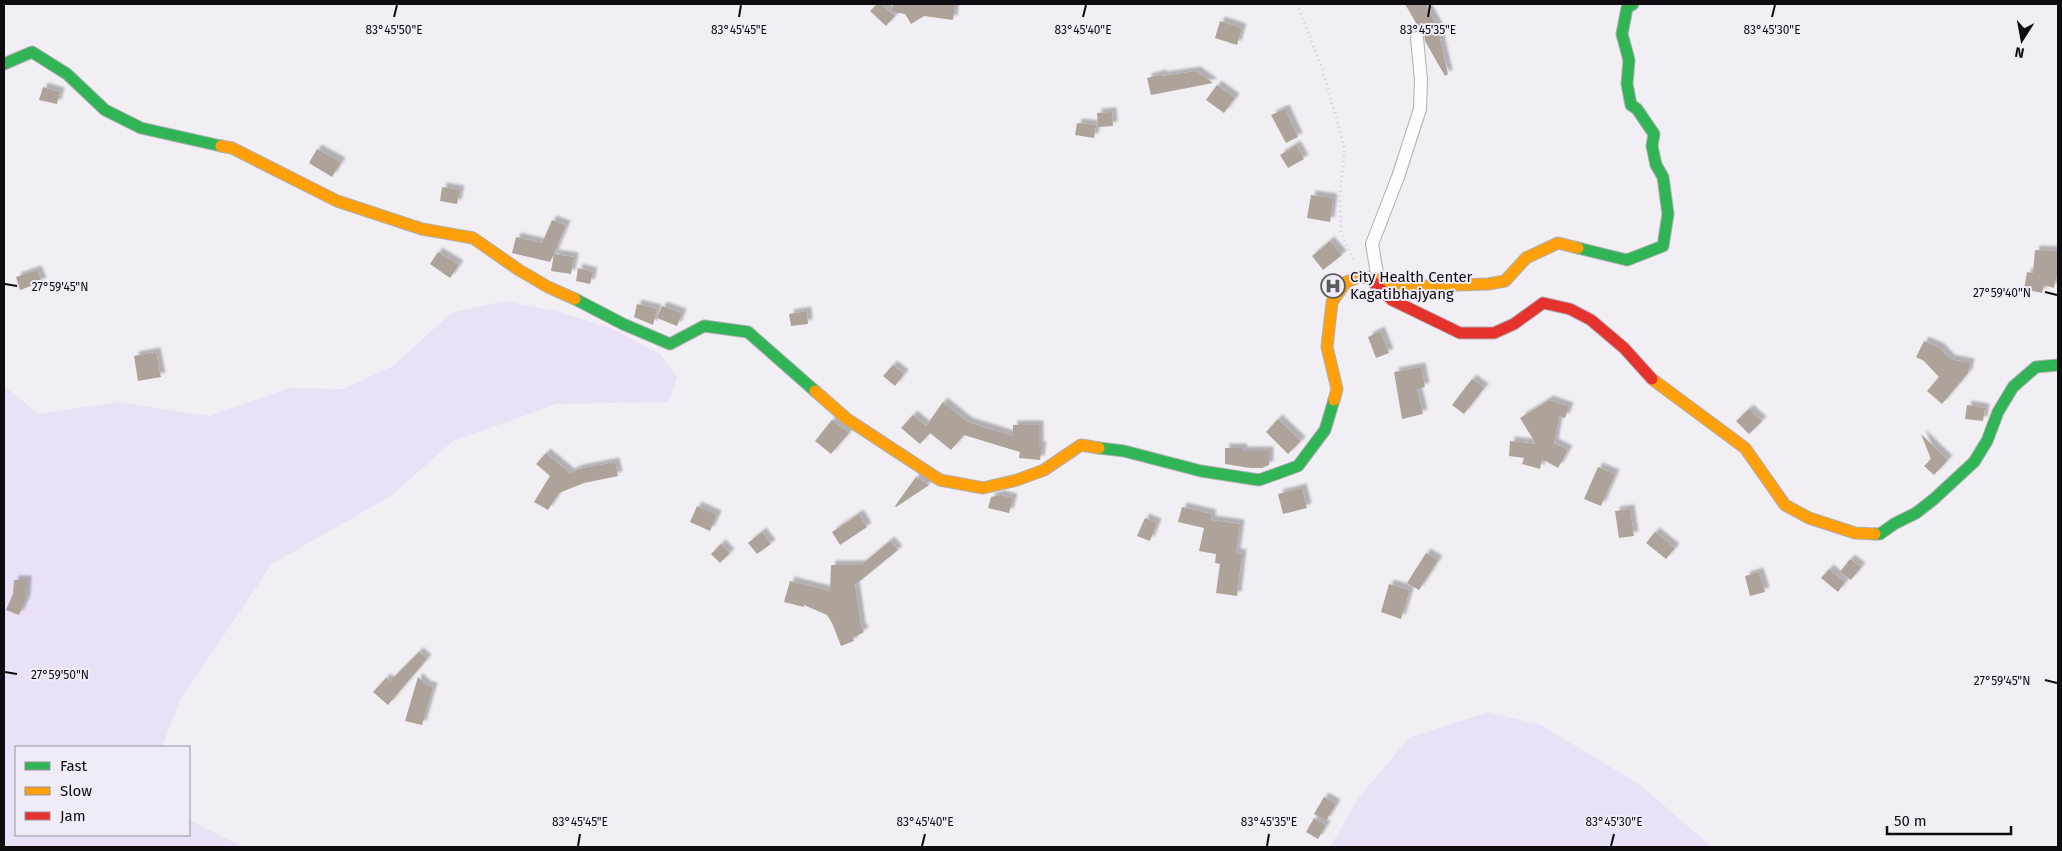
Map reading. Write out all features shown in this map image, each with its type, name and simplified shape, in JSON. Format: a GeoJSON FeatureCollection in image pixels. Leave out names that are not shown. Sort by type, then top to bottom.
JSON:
{"type":"FeatureCollection","features":[{"type":"Feature","properties":{"kind":"street"},"geometry":{"type":"LineString","coordinates":[[4,64],[32,52],[67,74],[105,110],[141,128],[232,148],[337,201],[422,228],[473,238],[519,270],[548,287],[623,324],[670,344],[704,326],[748,332],[847,419],[940,480],[983,488],[1017,480],[1044,470],[1081,445],[1124,451],[1201,471],[1259,480],[1298,466],[1325,430],[1337,389],[1328,347],[1332,302],[1346,282],[1369,278],[1399,288],[1439,284],[1488,284],[1504,281],[1526,258],[1558,243],[1627,260],[1663,246],[1668,214],[1662,176],[1656,165],[1652,146],[1654,134],[1637,109],[1631,105],[1627,84],[1629,60],[1622,34],[1628,8],[1633,4]]}},
{"type":"Feature","properties":{"kind":"street"},"geometry":{"type":"LineString","coordinates":[[1369,278],[1372,244],[1398,177],[1420,109],[1421,80],[1416,38]]}},
{"type":"Feature","properties":{"kind":"street"},"geometry":{"type":"LineString","coordinates":[[1369,278],[1392,300],[1460,333],[1494,333],[1514,324],[1543,303],[1570,309],[1591,320],[1624,348],[1648,376],[1684,406],[1746,448],[1766,480],[1785,505],[1809,518],[1855,532],[1880,534],[1894,524],[1916,513],[1934,499],[1974,462],[1987,441],[1998,412],[2012,387],[2036,367],[2058,365]]}},
{"type":"Feature","properties":{"kind":"path"},"geometry":{"type":"LineString","coordinates":[[1297,4],[1322,68],[1345,149],[1340,192],[1341,231],[1369,278]]}},
{"type":"Feature","properties":{"kind":"shaded area"},"geometry":{"type":"Polygon","coordinates":[[[504,301],[559,312],[611,328],[660,354],[677,377],[669,402],[557,404],[453,441],[391,496],[272,564],[180,700],[162,746],[15,746],[15,836],[190,836],[190,820],[239,845],[248,847],[4,847],[4,386],[39,414],[118,402],[209,416],[289,388],[343,389],[393,366],[451,313],[504,301]]]}},
{"type":"Feature","properties":{"kind":"shaded area"},"geometry":{"type":"Polygon","coordinates":[[[1489,712],[1541,725],[1639,784],[1712,847],[1330,847],[1359,797],[1410,737],[1489,712]]]}},
{"type":"Feature","properties":{"kind":"building"},"geometry":{"type":"Polygon","coordinates":[[[877,4],[881,4],[895,16],[886,26],[870,11],[877,4]]]}},
{"type":"Feature","properties":{"kind":"building"},"geometry":{"type":"Polygon","coordinates":[[[893,4],[955,4],[953,20],[924,16],[911,24],[905,14],[893,12],[893,4]]]}},
{"type":"Feature","properties":{"kind":"building"},"geometry":{"type":"Polygon","coordinates":[[[1405,4],[1425,4],[1437,26],[1448,74],[1445,76],[1425,41],[1424,34],[1405,4]]]}},
{"type":"Feature","properties":{"kind":"building"},"geometry":{"type":"Polygon","coordinates":[[[1220,21],[1242,28],[1237,45],[1215,38],[1220,21]]]}},
{"type":"Feature","properties":{"kind":"building"},"geometry":{"type":"Polygon","coordinates":[[[1196,71],[1213,83],[1151,95],[1147,78],[1162,74],[1162,76],[1196,71]]]}},
{"type":"Feature","properties":{"kind":"building"},"geometry":{"type":"Polygon","coordinates":[[[1217,85],[1235,98],[1224,113],[1206,100],[1217,85]]]}},
{"type":"Feature","properties":{"kind":"building"},"geometry":{"type":"Polygon","coordinates":[[[43,87],[60,92],[57,104],[39,100],[43,87]]]}},
{"type":"Feature","properties":{"kind":"building"},"geometry":{"type":"Polygon","coordinates":[[[1285,109],[1298,137],[1286,143],[1271,115],[1285,109]]]}},
{"type":"Feature","properties":{"kind":"building"},"geometry":{"type":"Polygon","coordinates":[[[1112,112],[1113,126],[1098,127],[1097,113],[1112,112]]]}},
{"type":"Feature","properties":{"kind":"building"},"geometry":{"type":"Polygon","coordinates":[[[1077,123],[1096,125],[1094,138],[1075,135],[1077,123]]]}},
{"type":"Feature","properties":{"kind":"building"},"geometry":{"type":"Polygon","coordinates":[[[1296,145],[1304,159],[1288,168],[1280,155],[1296,145]]]}},
{"type":"Feature","properties":{"kind":"building"},"geometry":{"type":"Polygon","coordinates":[[[317,149],[341,162],[332,177],[309,163],[317,149]]]}},
{"type":"Feature","properties":{"kind":"building"},"geometry":{"type":"Polygon","coordinates":[[[442,187],[460,190],[457,204],[440,201],[442,187]]]}},
{"type":"Feature","properties":{"kind":"building"},"geometry":{"type":"Polygon","coordinates":[[[1311,195],[1333,198],[1330,222],[1307,218],[1311,195]]]}},
{"type":"Feature","properties":{"kind":"building"},"geometry":{"type":"Polygon","coordinates":[[[552,220],[566,225],[550,262],[512,253],[516,237],[542,243],[552,220]]]}},
{"type":"Feature","properties":{"kind":"building"},"geometry":{"type":"Polygon","coordinates":[[[1330,241],[1342,255],[1323,270],[1312,256],[1330,241]]]}},
{"type":"Feature","properties":{"kind":"building"},"geometry":{"type":"Polygon","coordinates":[[[2035,250],[2058,251],[2058,271],[2054,288],[2044,285],[2042,293],[2024,289],[2027,272],[2033,273],[2035,250]]]}},
{"type":"Feature","properties":{"kind":"building"},"geometry":{"type":"Polygon","coordinates":[[[438,252],[459,265],[450,278],[430,264],[438,252]]]}},
{"type":"Feature","properties":{"kind":"building"},"geometry":{"type":"Polygon","coordinates":[[[554,254],[574,257],[571,274],[551,271],[554,254]]]}},
{"type":"Feature","properties":{"kind":"building"},"geometry":{"type":"Polygon","coordinates":[[[578,268],[593,272],[590,284],[576,281],[578,268]]]}},
{"type":"Feature","properties":{"kind":"building"},"geometry":{"type":"Polygon","coordinates":[[[37,270],[42,282],[20,290],[16,277],[37,270]]]}},
{"type":"Feature","properties":{"kind":"building"},"geometry":{"type":"Polygon","coordinates":[[[637,304],[657,309],[653,325],[634,317],[637,304]]]}},
{"type":"Feature","properties":{"kind":"building"},"geometry":{"type":"Polygon","coordinates":[[[662,306],[682,313],[677,326],[657,318],[662,306]]]}},
{"type":"Feature","properties":{"kind":"building"},"geometry":{"type":"Polygon","coordinates":[[[807,311],[808,324],[791,326],[789,314],[807,311]]]}},
{"type":"Feature","properties":{"kind":"building"},"geometry":{"type":"Polygon","coordinates":[[[1380,331],[1389,353],[1376,358],[1368,337],[1380,331]]]}},
{"type":"Feature","properties":{"kind":"building"},"geometry":{"type":"Polygon","coordinates":[[[1924,341],[1940,348],[1950,359],[1970,363],[1968,373],[1942,404],[1927,391],[1939,377],[1924,361],[1916,357],[1924,341]]]}},
{"type":"Feature","properties":{"kind":"building"},"geometry":{"type":"Polygon","coordinates":[[[156,352],[161,377],[138,381],[134,356],[156,352]]]}},
{"type":"Feature","properties":{"kind":"building"},"geometry":{"type":"Polygon","coordinates":[[[893,365],[904,374],[895,386],[883,376],[893,365]]]}},
{"type":"Feature","properties":{"kind":"building"},"geometry":{"type":"Polygon","coordinates":[[[1421,367],[1425,387],[1417,389],[1423,414],[1402,419],[1394,372],[1421,367]]]}},
{"type":"Feature","properties":{"kind":"building"},"geometry":{"type":"Polygon","coordinates":[[[1472,379],[1484,388],[1464,414],[1452,405],[1472,379]]]}},
{"type":"Feature","properties":{"kind":"building"},"geometry":{"type":"Polygon","coordinates":[[[1549,400],[1569,407],[1565,418],[1559,416],[1554,443],[1568,450],[1558,468],[1542,459],[1540,469],[1522,464],[1524,458],[1509,456],[1510,441],[1536,444],[1520,418],[1549,400]]]}},
{"type":"Feature","properties":{"kind":"building"},"geometry":{"type":"Polygon","coordinates":[[[943,402],[968,422],[1013,436],[1013,425],[1039,425],[1039,446],[1042,446],[1040,460],[1019,458],[1020,452],[964,435],[951,450],[930,433],[920,444],[901,428],[913,415],[926,426],[943,402]]]}},
{"type":"Feature","properties":{"kind":"building"},"geometry":{"type":"Polygon","coordinates":[[[1967,405],[1985,408],[1983,421],[1965,419],[1967,405]]]}},
{"type":"Feature","properties":{"kind":"building"},"geometry":{"type":"Polygon","coordinates":[[[1749,409],[1762,421],[1749,434],[1736,421],[1749,409]]]}},
{"type":"Feature","properties":{"kind":"building"},"geometry":{"type":"Polygon","coordinates":[[[1278,419],[1301,441],[1288,454],[1266,432],[1278,419]]]}},
{"type":"Feature","properties":{"kind":"building"},"geometry":{"type":"Polygon","coordinates":[[[832,420],[849,433],[831,454],[815,441],[832,420]]]}},
{"type":"Feature","properties":{"kind":"building"},"geometry":{"type":"Polygon","coordinates":[[[1921,434],[1948,460],[1934,475],[1924,466],[1931,459],[1921,434]]]}},
{"type":"Feature","properties":{"kind":"building"},"geometry":{"type":"Polygon","coordinates":[[[1225,448],[1242,448],[1243,451],[1269,451],[1269,465],[1262,468],[1250,468],[1225,464],[1225,448]]]}},
{"type":"Feature","properties":{"kind":"building"},"geometry":{"type":"Polygon","coordinates":[[[546,453],[570,473],[579,469],[615,462],[618,476],[584,483],[559,493],[548,510],[534,502],[550,476],[536,464],[546,453]]]}},
{"type":"Feature","properties":{"kind":"building"},"geometry":{"type":"Polygon","coordinates":[[[1598,467],[1615,474],[1601,506],[1584,499],[1598,467]]]}},
{"type":"Feature","properties":{"kind":"building"},"geometry":{"type":"Polygon","coordinates":[[[916,477],[929,485],[896,507],[895,506],[916,477]]]}},
{"type":"Feature","properties":{"kind":"building"},"geometry":{"type":"Polygon","coordinates":[[[1302,488],[1307,508],[1283,514],[1278,494],[1302,488]]]}},
{"type":"Feature","properties":{"kind":"building"},"geometry":{"type":"Polygon","coordinates":[[[1000,495],[1013,498],[1009,513],[988,508],[991,497],[1000,495]]]}},
{"type":"Feature","properties":{"kind":"building"},"geometry":{"type":"Polygon","coordinates":[[[697,506],[717,515],[710,531],[690,522],[697,506]]]}},
{"type":"Feature","properties":{"kind":"building"},"geometry":{"type":"Polygon","coordinates":[[[1182,507],[1212,514],[1211,520],[1240,524],[1236,553],[1242,554],[1237,596],[1216,593],[1220,564],[1215,563],[1216,554],[1199,551],[1204,528],[1178,522],[1182,507]]]}},
{"type":"Feature","properties":{"kind":"building"},"geometry":{"type":"Polygon","coordinates":[[[1630,509],[1634,536],[1619,538],[1615,511],[1630,509]]]}},
{"type":"Feature","properties":{"kind":"building"},"geometry":{"type":"Polygon","coordinates":[[[859,514],[867,527],[840,545],[832,532],[859,514]]]}},
{"type":"Feature","properties":{"kind":"building"},"geometry":{"type":"Polygon","coordinates":[[[1145,518],[1157,523],[1150,541],[1137,536],[1145,518]]]}},
{"type":"Feature","properties":{"kind":"building"},"geometry":{"type":"Polygon","coordinates":[[[762,532],[771,544],[757,554],[748,543],[762,532]]]}},
{"type":"Feature","properties":{"kind":"building"},"geometry":{"type":"Polygon","coordinates":[[[1655,532],[1675,548],[1666,559],[1646,543],[1655,532]]]}},
{"type":"Feature","properties":{"kind":"building"},"geometry":{"type":"Polygon","coordinates":[[[890,541],[898,550],[855,585],[861,626],[864,632],[853,638],[854,641],[841,646],[827,615],[804,605],[804,607],[784,602],[790,581],[830,591],[831,565],[861,565],[890,541]]]}},
{"type":"Feature","properties":{"kind":"building"},"geometry":{"type":"Polygon","coordinates":[[[721,544],[730,553],[720,563],[711,554],[721,544]]]}},
{"type":"Feature","properties":{"kind":"building"},"geometry":{"type":"Polygon","coordinates":[[[1426,553],[1438,560],[1419,590],[1407,583],[1426,553]]]}},
{"type":"Feature","properties":{"kind":"building"},"geometry":{"type":"Polygon","coordinates":[[[1850,559],[1861,567],[1851,580],[1840,572],[1850,559]]]}},
{"type":"Feature","properties":{"kind":"building"},"geometry":{"type":"Polygon","coordinates":[[[1829,569],[1845,582],[1838,592],[1821,578],[1829,569]]]}},
{"type":"Feature","properties":{"kind":"building"},"geometry":{"type":"Polygon","coordinates":[[[1759,572],[1765,592],[1750,596],[1745,576],[1759,572]]]}},
{"type":"Feature","properties":{"kind":"building"},"geometry":{"type":"Polygon","coordinates":[[[14,580],[27,580],[26,599],[19,615],[6,610],[13,594],[14,580]]]}},
{"type":"Feature","properties":{"kind":"building"},"geometry":{"type":"Polygon","coordinates":[[[1389,584],[1410,590],[1401,619],[1381,612],[1389,584]]]}},
{"type":"Feature","properties":{"kind":"building"},"geometry":{"type":"Polygon","coordinates":[[[419,652],[427,659],[388,705],[373,692],[386,678],[390,681],[419,652]]]}},
{"type":"Feature","properties":{"kind":"building"},"geometry":{"type":"Polygon","coordinates":[[[418,677],[426,685],[433,687],[422,725],[405,721],[418,677]]]}},
{"type":"Feature","properties":{"kind":"building"},"geometry":{"type":"Polygon","coordinates":[[[1324,797],[1336,804],[1326,821],[1314,814],[1324,797]]]}},
{"type":"Feature","properties":{"kind":"building"},"geometry":{"type":"Polygon","coordinates":[[[1314,818],[1326,825],[1318,839],[1306,832],[1314,818]]]}},
{"type":"Feature","properties":{"kind":"traffic: fast"},"geometry":{"type":"LineString","coordinates":[[1578,248],[1627,260],[1663,246],[1668,214],[1663,177],[1656,165],[1652,146],[1654,134],[1637,109],[1631,105],[1627,84],[1629,60],[1622,34],[1627,8],[1633,4]]}},
{"type":"Feature","properties":{"kind":"traffic: fast"},"geometry":{"type":"LineString","coordinates":[[4,64],[32,52],[67,74],[105,110],[141,128],[221,146]]}},
{"type":"Feature","properties":{"kind":"traffic: fast"},"geometry":{"type":"LineString","coordinates":[[575,299],[623,324],[670,344],[704,326],[748,332],[815,391]]}},
{"type":"Feature","properties":{"kind":"traffic: fast"},"geometry":{"type":"LineString","coordinates":[[1875,534],[1880,534],[1894,524],[1916,513],[1974,462],[1987,441],[1998,412],[2013,387],[2036,367],[2058,365]]}},
{"type":"Feature","properties":{"kind":"traffic: fast"},"geometry":{"type":"LineString","coordinates":[[1099,448],[1124,451],[1201,471],[1259,480],[1298,466],[1325,430],[1334,400]]}},
{"type":"Feature","properties":{"kind":"traffic: slow"},"geometry":{"type":"LineString","coordinates":[[221,146],[232,148],[337,201],[422,229],[473,238],[519,270],[548,287],[575,299]]}},
{"type":"Feature","properties":{"kind":"traffic: slow"},"geometry":{"type":"LineString","coordinates":[[1334,400],[1337,389],[1327,347],[1332,302],[1346,282],[1360,277],[1378,279],[1399,287],[1488,284],[1505,281],[1526,258],[1558,243],[1578,248]]}},
{"type":"Feature","properties":{"kind":"traffic: slow"},"geometry":{"type":"LineString","coordinates":[[1652,379],[1745,448],[1785,505],[1809,518],[1855,533],[1875,534]]}},
{"type":"Feature","properties":{"kind":"traffic: slow"},"geometry":{"type":"LineString","coordinates":[[815,391],[847,419],[940,480],[983,488],[1017,480],[1044,470],[1081,445],[1099,448]]}},
{"type":"Feature","properties":{"kind":"traffic: jam"},"geometry":{"type":"LineString","coordinates":[[1371,280],[1392,300],[1460,333],[1494,333],[1514,324],[1543,303],[1570,309],[1591,320],[1624,348],[1652,379]]}},
{"type":"Feature","properties":{"kind":"place","name":"City Health Center Kagatibhajyang"},"geometry":{"type":"Point","coordinates":[1333,286]}}]}
